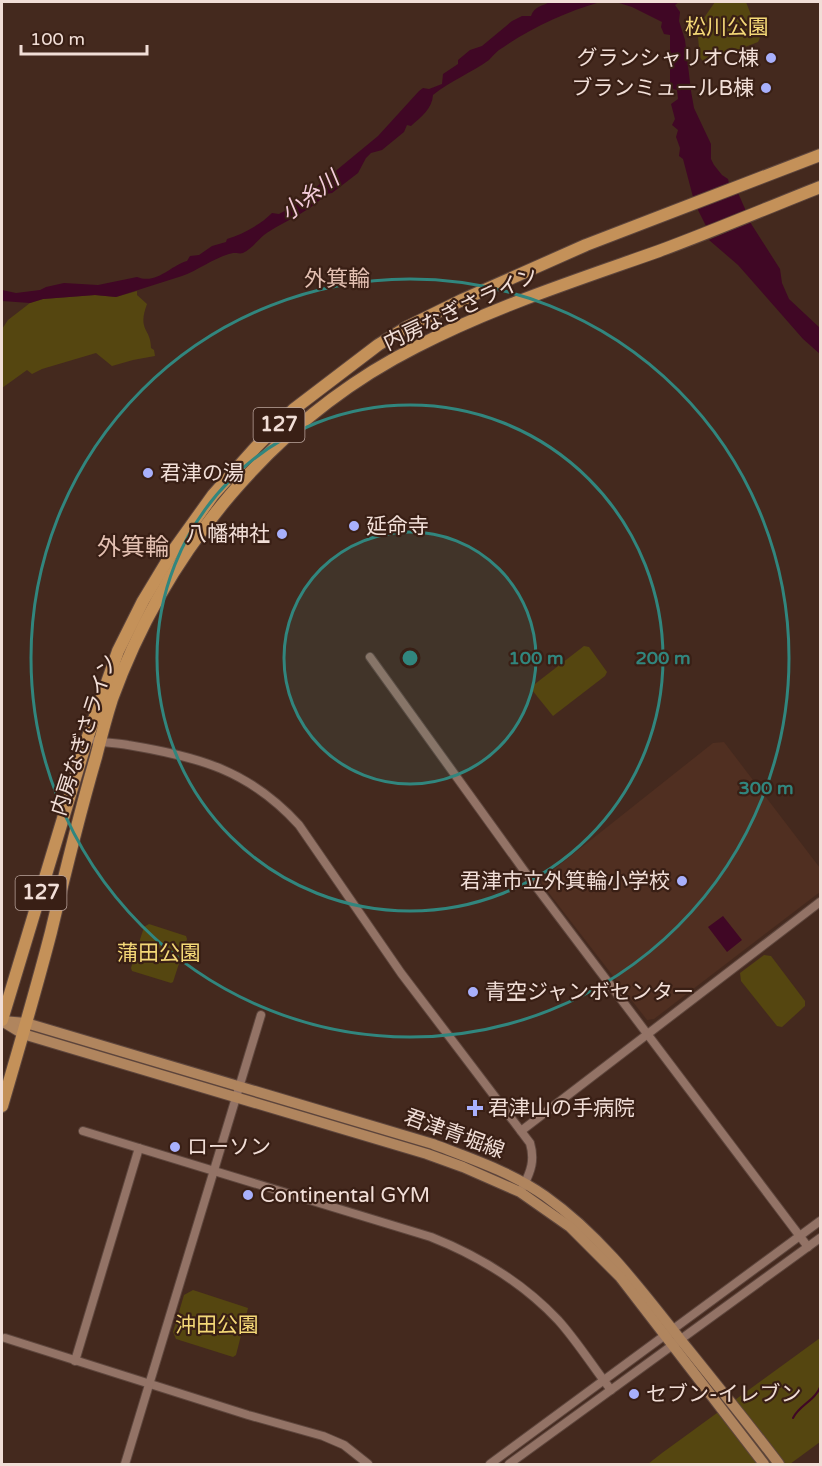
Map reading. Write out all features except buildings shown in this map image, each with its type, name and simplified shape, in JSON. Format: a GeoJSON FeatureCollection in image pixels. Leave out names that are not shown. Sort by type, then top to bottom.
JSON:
{"type":"FeatureCollection","features":[{"type":"Feature","properties":{"kind":"highway","name":"内房なぎさライン"},"geometry":{"type":"LineString","coordinates":[[2,1020],[87,739],[118,651],[143,601],[176,548],[213,495],[256,447],[294,409],[378,345],[408,327],[462,300],[586,245],[820,155]]}},
{"type":"Feature","properties":{"kind":"highway","name":"内房なぎさライン"},"geometry":{"type":"LineString","coordinates":[[2,1106],[25,1029],[51,932],[73,835],[111,701],[130,655],[178,566],[225,500],[295,429],[324,406],[414,347],[522,300],[690,239],[820,187]]}},
{"type":"Feature","properties":{"kind":"main road","name":"君津青堀線"},"geometry":{"type":"LineString","coordinates":[[25,1029],[238,1093],[427,1154],[523,1188],[593,1249],[669,1333],[764,1464]]}},
{"type":"Feature","properties":{"kind":"main road","name":"君津青堀線"},"geometry":{"type":"LineString","coordinates":[[676,1342],[779,1464]]}},
{"type":"Feature","properties":{"kind":"street"},"geometry":{"type":"LineString","coordinates":[[370,657],[528,876],[808,1247]]}},
{"type":"Feature","properties":{"kind":"street"},"geometry":{"type":"LineString","coordinates":[[87,739],[194,758],[258,787],[281,805],[299,825],[401,973],[530,1143],[534,1155],[523,1188]]}},
{"type":"Feature","properties":{"kind":"street"},"geometry":{"type":"LineString","coordinates":[[521,1131],[820,902]]}},
{"type":"Feature","properties":{"kind":"street"},"geometry":{"type":"LineString","coordinates":[[125,1464],[261,1015]]}},
{"type":"Feature","properties":{"kind":"street"},"geometry":{"type":"LineString","coordinates":[[83,1131],[431,1237],[483,1260],[520,1286],[558,1321],[611,1390]]}},
{"type":"Feature","properties":{"kind":"street"},"geometry":{"type":"LineString","coordinates":[[75,1361],[139,1148]]}},
{"type":"Feature","properties":{"kind":"street"},"geometry":{"type":"LineString","coordinates":[[490,1464],[820,1221]]}},
{"type":"Feature","properties":{"kind":"street"},"geometry":{"type":"LineString","coordinates":[[509,1464],[820,1238]]}},
{"type":"Feature","properties":{"kind":"street"},"geometry":{"type":"LineString","coordinates":[[5,1338],[323,1436],[344,1445],[368,1464]]}},
{"type":"Feature","properties":{"kind":"shaded area","name":"君津市立外箕輪小学校"},"geometry":{"type":"Polygon","coordinates":[[[724,742],[820,868],[820,892],[654,1019],[647,1020],[542,884],[543,878],[713,743],[724,742]]]}},
{"type":"Feature","properties":{"kind":"green space","name":"松川公園"},"geometry":{"type":"Polygon","coordinates":[[[715,2],[746,2],[760,38],[758,42],[704,63],[700,57],[697,28],[715,2]]]}},
{"type":"Feature","properties":{"kind":"green space"},"geometry":{"type":"Polygon","coordinates":[[[137,291],[137,295],[147,304],[143,319],[155,356],[112,366],[96,353],[32,374],[27,370],[2,388],[2,329],[8,320],[30,303],[43,299],[95,295],[116,297],[137,291]]]}},
{"type":"Feature","properties":{"kind":"green space"},"geometry":{"type":"Polygon","coordinates":[[[584,646],[589,647],[607,672],[605,676],[553,716],[531,687],[584,646]]]}},
{"type":"Feature","properties":{"kind":"green space","name":"蒲田公園"},"geometry":{"type":"Polygon","coordinates":[[[149,924],[186,936],[187,939],[171,983],[132,971],[144,927],[149,924]]]}},
{"type":"Feature","properties":{"kind":"green space"},"geometry":{"type":"Polygon","coordinates":[[[764,955],[771,956],[805,1001],[805,1006],[782,1027],[777,1026],[741,981],[740,973],[764,955]]]}},
{"type":"Feature","properties":{"kind":"green space","name":"沖田公園"},"geometry":{"type":"Polygon","coordinates":[[[193,1290],[248,1308],[236,1355],[233,1357],[176,1339],[173,1332],[184,1295],[193,1290]]]}},
{"type":"Feature","properties":{"kind":"green space"},"geometry":{"type":"Polygon","coordinates":[[[820,1338],[820,1442],[790,1464],[648,1464],[662,1453],[820,1338]]]}},
{"type":"Feature","properties":{"kind":"water","name":"小糸川"},"geometry":{"type":"Polygon","coordinates":[[[550,2],[600,2],[535,28],[499,50],[482,65],[440,90],[433,95],[431,104],[423,115],[411,126],[407,125],[404,132],[382,150],[371,153],[358,173],[332,193],[326,194],[304,211],[264,235],[246,252],[226,255],[182,276],[116,297],[95,295],[43,299],[30,303],[2,301],[2,290],[16,293],[40,290],[64,283],[98,285],[137,277],[144,279],[157,277],[187,261],[190,256],[199,255],[212,246],[226,242],[227,239],[251,229],[272,213],[279,214],[292,207],[378,136],[419,91],[442,84],[443,74],[458,64],[458,60],[470,50],[482,46],[512,21],[522,16],[531,16],[536,8],[550,2]]]}},
{"type":"Feature","properties":{"kind":"water"},"geometry":{"type":"Polygon","coordinates":[[[616,2],[679,2],[675,5],[680,12],[679,21],[685,40],[694,108],[711,144],[711,159],[729,183],[693,197],[683,159],[679,156],[680,148],[676,137],[678,130],[672,125],[675,119],[671,104],[678,99],[677,90],[673,89],[670,84],[670,35],[664,34],[661,27],[662,22],[616,2]]]}},
{"type":"Feature","properties":{"kind":"water"},"geometry":{"type":"Polygon","coordinates":[[[738,193],[746,211],[706,226],[697,208],[738,193]]]}},
{"type":"Feature","properties":{"kind":"water"},"geometry":{"type":"Polygon","coordinates":[[[750,222],[780,269],[782,283],[789,299],[820,328],[820,354],[803,339],[738,265],[709,240],[750,222]]]}},
{"type":"Feature","properties":{"kind":"water"},"geometry":{"type":"Polygon","coordinates":[[[723,916],[742,940],[727,952],[708,927],[723,916]]]}},
{"type":"Feature","properties":{"kind":"waterway"},"geometry":{"type":"LineString","coordinates":[[793,1418],[815,1396],[820,1387]]}},
{"type":"Feature","properties":{"kind":"place","name":"グランシャリオC棟"},"geometry":{"type":"Point","coordinates":[771,58]}},
{"type":"Feature","properties":{"kind":"place","name":"ブランミュールB棟"},"geometry":{"type":"Point","coordinates":[766,88]}},
{"type":"Feature","properties":{"kind":"place","name":"君津の湯"},"geometry":{"type":"Point","coordinates":[148,473]}},
{"type":"Feature","properties":{"kind":"place","name":"延命寺"},"geometry":{"type":"Point","coordinates":[354,526]}},
{"type":"Feature","properties":{"kind":"place","name":"八幡神社"},"geometry":{"type":"Point","coordinates":[282,534]}},
{"type":"Feature","properties":{"kind":"place","name":"君津市立外箕輪小学校"},"geometry":{"type":"Point","coordinates":[682,881]}},
{"type":"Feature","properties":{"kind":"place","name":"青空ジャンボセンター"},"geometry":{"type":"Point","coordinates":[473,992]}},
{"type":"Feature","properties":{"kind":"place","name":"君津山の手病院"},"geometry":{"type":"Point","coordinates":[475,1108]}},
{"type":"Feature","properties":{"kind":"place","name":"ローソン"},"geometry":{"type":"Point","coordinates":[175,1147]}},
{"type":"Feature","properties":{"kind":"place","name":"Continental GYM"},"geometry":{"type":"Point","coordinates":[248,1195]}},
{"type":"Feature","properties":{"kind":"place","name":"セブン-イレブン"},"geometry":{"type":"Point","coordinates":[634,1394]}},
{"type":"Feature","properties":{"kind":"district","name":"外箕輪"},"geometry":{"type":"Point","coordinates":[337,279]}},
{"type":"Feature","properties":{"kind":"district","name":"外箕輪"},"geometry":{"type":"Point","coordinates":[133,547]}}]}
